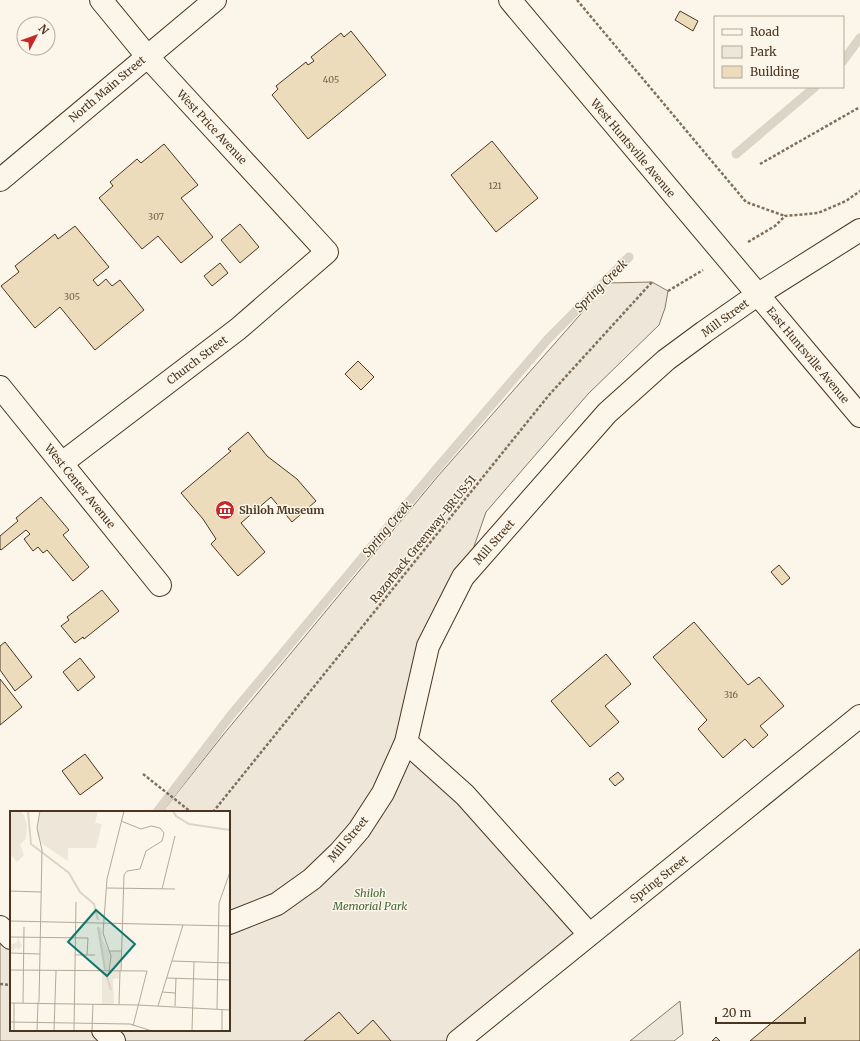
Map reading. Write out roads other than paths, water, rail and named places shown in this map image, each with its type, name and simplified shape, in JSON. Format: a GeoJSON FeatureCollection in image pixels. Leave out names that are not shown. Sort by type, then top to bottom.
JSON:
{"type":"FeatureCollection","features":[{"type":"Feature","properties":{"kind":"street","name":"West Price Avenue"},"geometry":{"type":"LineString","coordinates":[[101,0],[147,56],[327,252]]}},
{"type":"Feature","properties":{"kind":"street","name":"North Main Street"},"geometry":{"type":"LineString","coordinates":[[0,180],[215,0]]}},
{"type":"Feature","properties":{"kind":"street","name":"West Huntsville Avenue"},"geometry":{"type":"LineString","coordinates":[[510,0],[757,295]]}},
{"type":"Feature","properties":{"kind":"street","name":"Mill Street"},"geometry":{"type":"LineString","coordinates":[[230,923],[277,904],[312,879],[339,853],[359,830],[383,793],[406,742],[428,646],[463,578],[607,413],[666,360],[757,295],[860,230]]}},
{"type":"Feature","properties":{"kind":"street","name":"Church Street"},"geometry":{"type":"LineString","coordinates":[[62,463],[238,329],[327,252]]}},
{"type":"Feature","properties":{"kind":"street","name":"East Huntsville Avenue"},"geometry":{"type":"LineString","coordinates":[[757,295],[860,416]]}},
{"type":"Feature","properties":{"kind":"street","name":"West Center Avenue"},"geometry":{"type":"LineString","coordinates":[[0,387],[160,585]]}},
{"type":"Feature","properties":{"kind":"street","name":"Spring Street"},"geometry":{"type":"LineString","coordinates":[[458,1041],[860,716]]}},
{"type":"Feature","properties":{"kind":"street"},"geometry":{"type":"LineString","coordinates":[[406,742],[465,795],[590,934]]}},
{"type":"Feature","properties":{"kind":"street"},"geometry":{"type":"LineString","coordinates":[[0,927],[10,937]]}},
{"type":"Feature","properties":{"kind":"street"},"geometry":{"type":"LineString","coordinates":[[104,1031],[114,1041]]}},
{"type":"Feature","properties":{"kind":"waterway","name":"Spring Creek"},"geometry":{"type":"LineString","coordinates":[[844,60],[860,38]]}},
{"type":"Feature","properties":{"kind":"waterway","name":"Spring Creek"},"geometry":{"type":"LineString","coordinates":[[736,154],[814,88]]}},
{"type":"Feature","properties":{"kind":"waterway","name":"Spring Creek"},"geometry":{"type":"LineString","coordinates":[[158,811],[231,715],[433,473],[548,339],[629,257]]}},
{"type":"Feature","properties":{"kind":"place","name":"Shiloh Museum"},"geometry":{"type":"Point","coordinates":[225,510]}},
{"type":"Feature","properties":{"kind":"park label","name":"Shiloh Memorial Park"},"geometry":{"type":"Point","coordinates":[370,899]}}]}
